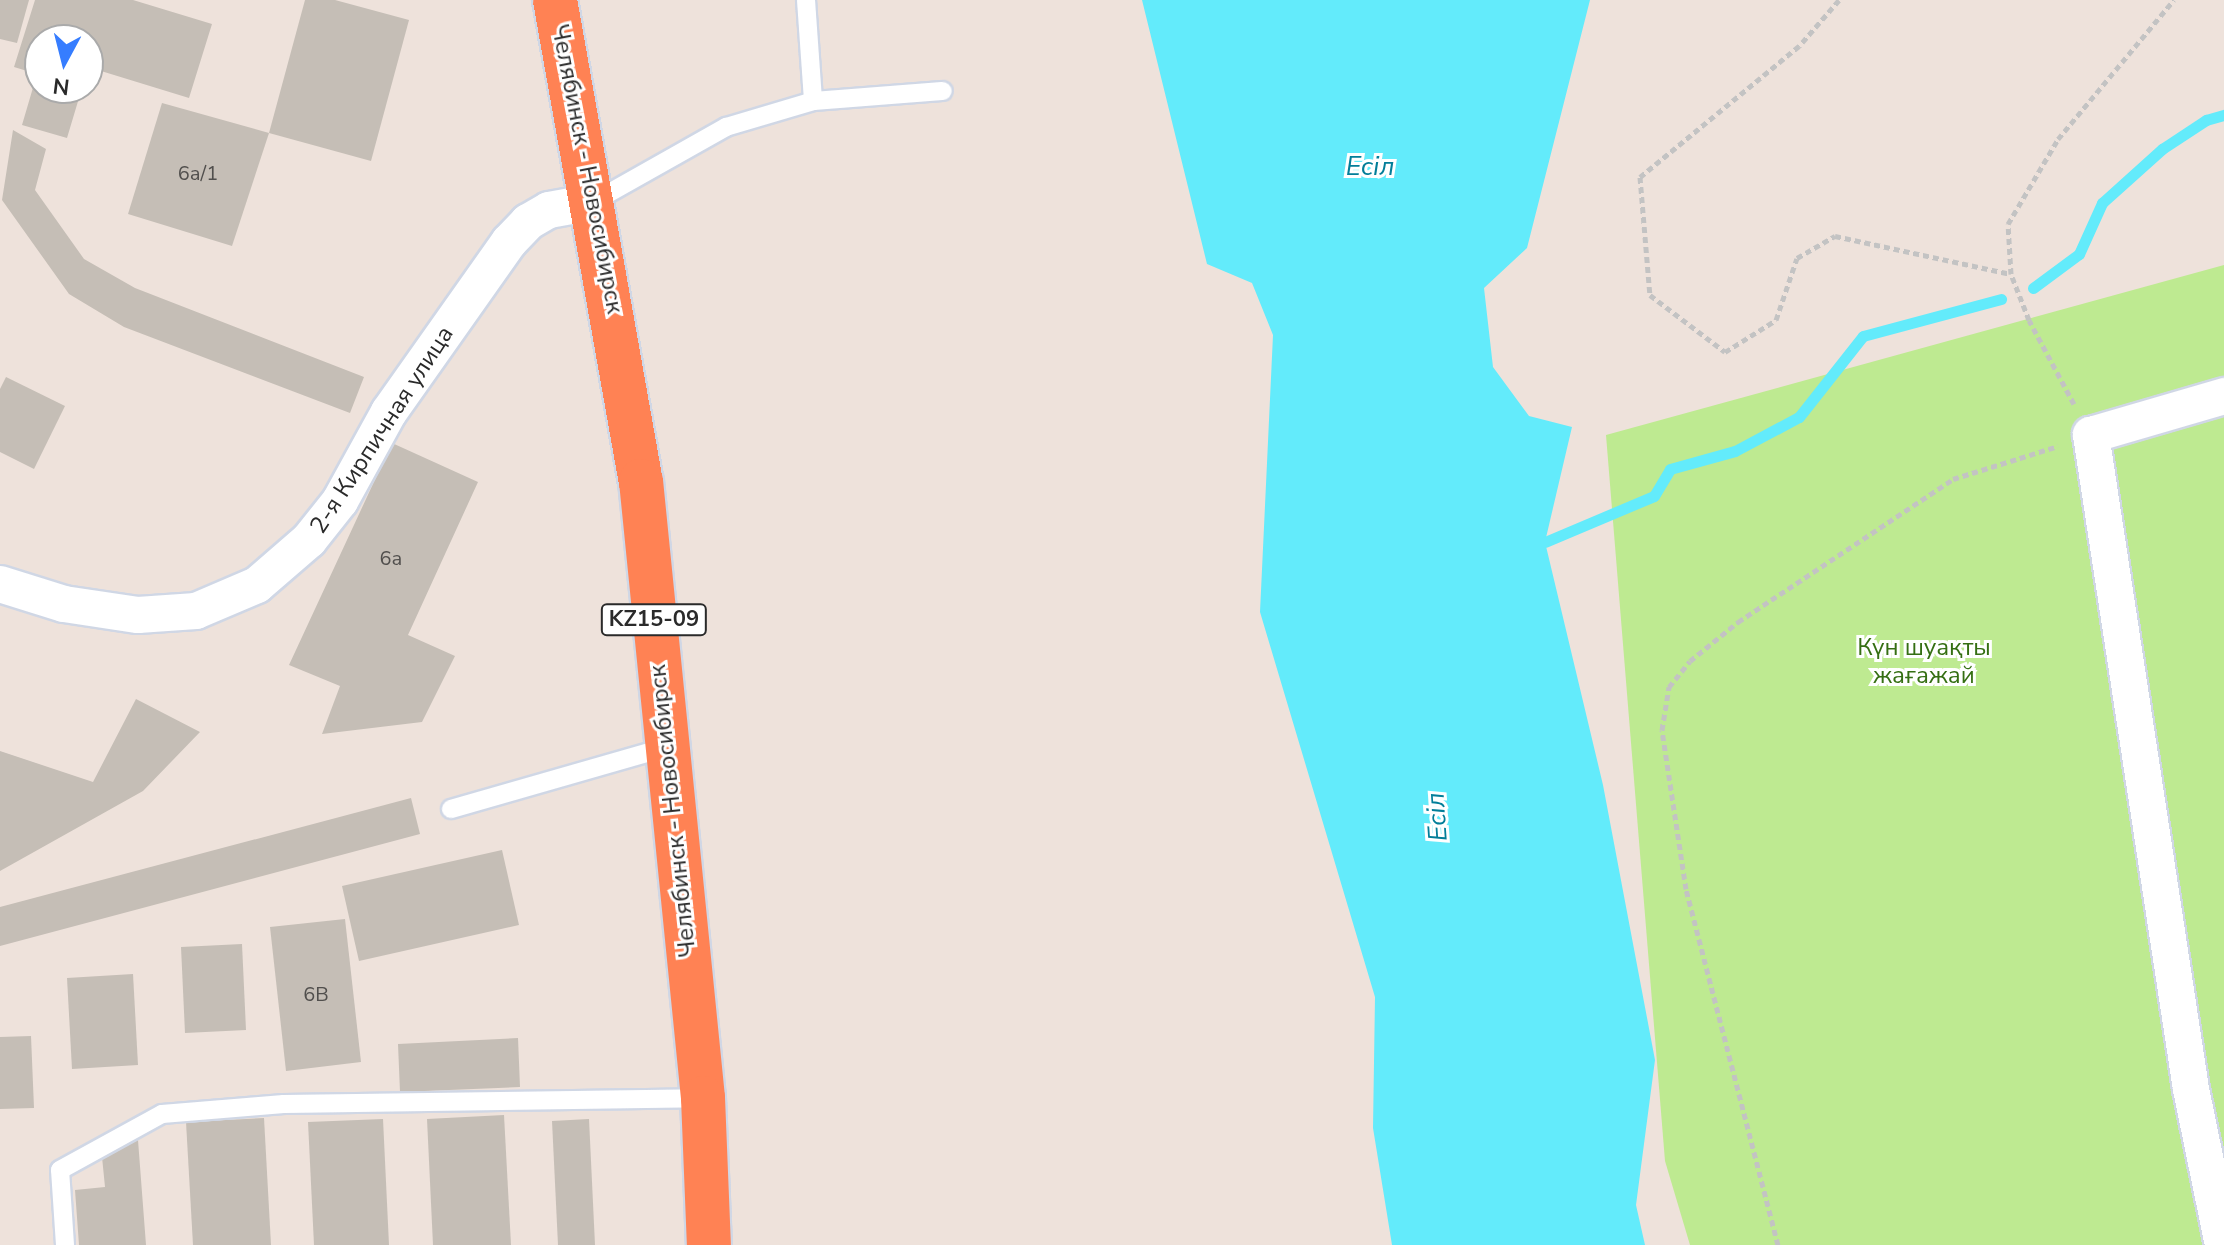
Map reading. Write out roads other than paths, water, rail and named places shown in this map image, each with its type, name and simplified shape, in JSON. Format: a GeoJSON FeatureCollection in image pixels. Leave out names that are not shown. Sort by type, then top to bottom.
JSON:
{"type":"FeatureCollection","features":[{"type":"Feature","properties":{"kind":"highway","name":"Челябинск - Новосибирск"},"geometry":{"type":"LineString","coordinates":[[555,0],[641,481],[703,1098],[709,1245]]}},
{"type":"Feature","properties":{"kind":"street","name":"2-я Кирпичная улица"},"geometry":{"type":"LineString","coordinates":[[0,584],[64,604],[138,615],[196,611],[257,585],[309,540],[340,501],[389,412],[509,242],[528,222],[549,210],[593,202]]}},
{"type":"Feature","properties":{"kind":"street"},"geometry":{"type":"LineString","coordinates":[[2223,1245],[2191,1089],[2091,435],[2224,396]]}},
{"type":"Feature","properties":{"kind":"lane"},"geometry":{"type":"LineString","coordinates":[[806,0],[813,101]]}},
{"type":"Feature","properties":{"kind":"lane"},"geometry":{"type":"LineString","coordinates":[[593,202],[726,127],[813,101],[943,91]]}},
{"type":"Feature","properties":{"kind":"lane"},"geometry":{"type":"LineString","coordinates":[[451,809],[667,747]]}},
{"type":"Feature","properties":{"kind":"lane"},"geometry":{"type":"LineString","coordinates":[[65,1245],[60,1170],[162,1114],[284,1104],[703,1098]]}},
{"type":"Feature","properties":{"kind":"water","name":"Есіл"},"geometry":{"type":"Polygon","coordinates":[[[1142,0],[1590,0],[1527,248],[1484,288],[1493,367],[1529,416],[1572,427],[1545,542],[1603,785],[1655,1060],[1636,1205],[1645,1245],[1392,1245],[1373,1128],[1375,997],[1260,612],[1273,335],[1252,283],[1207,264],[1142,0]]]}},
{"type":"Feature","properties":{"kind":"waterway"},"geometry":{"type":"LineString","coordinates":[[2033,288],[2079,254],[2102,203],[2162,149],[2206,120],[2224,115]]}},
{"type":"Feature","properties":{"kind":"waterway"},"geometry":{"type":"LineString","coordinates":[[1545,542],[1654,496],[1670,469],[1735,451],[1799,417],[1863,336],[2001,299]]}},
{"type":"Feature","properties":{"kind":"park label","name":"Күн шуақты жағажай"},"geometry":{"type":"Point","coordinates":[1924,662]}}]}
